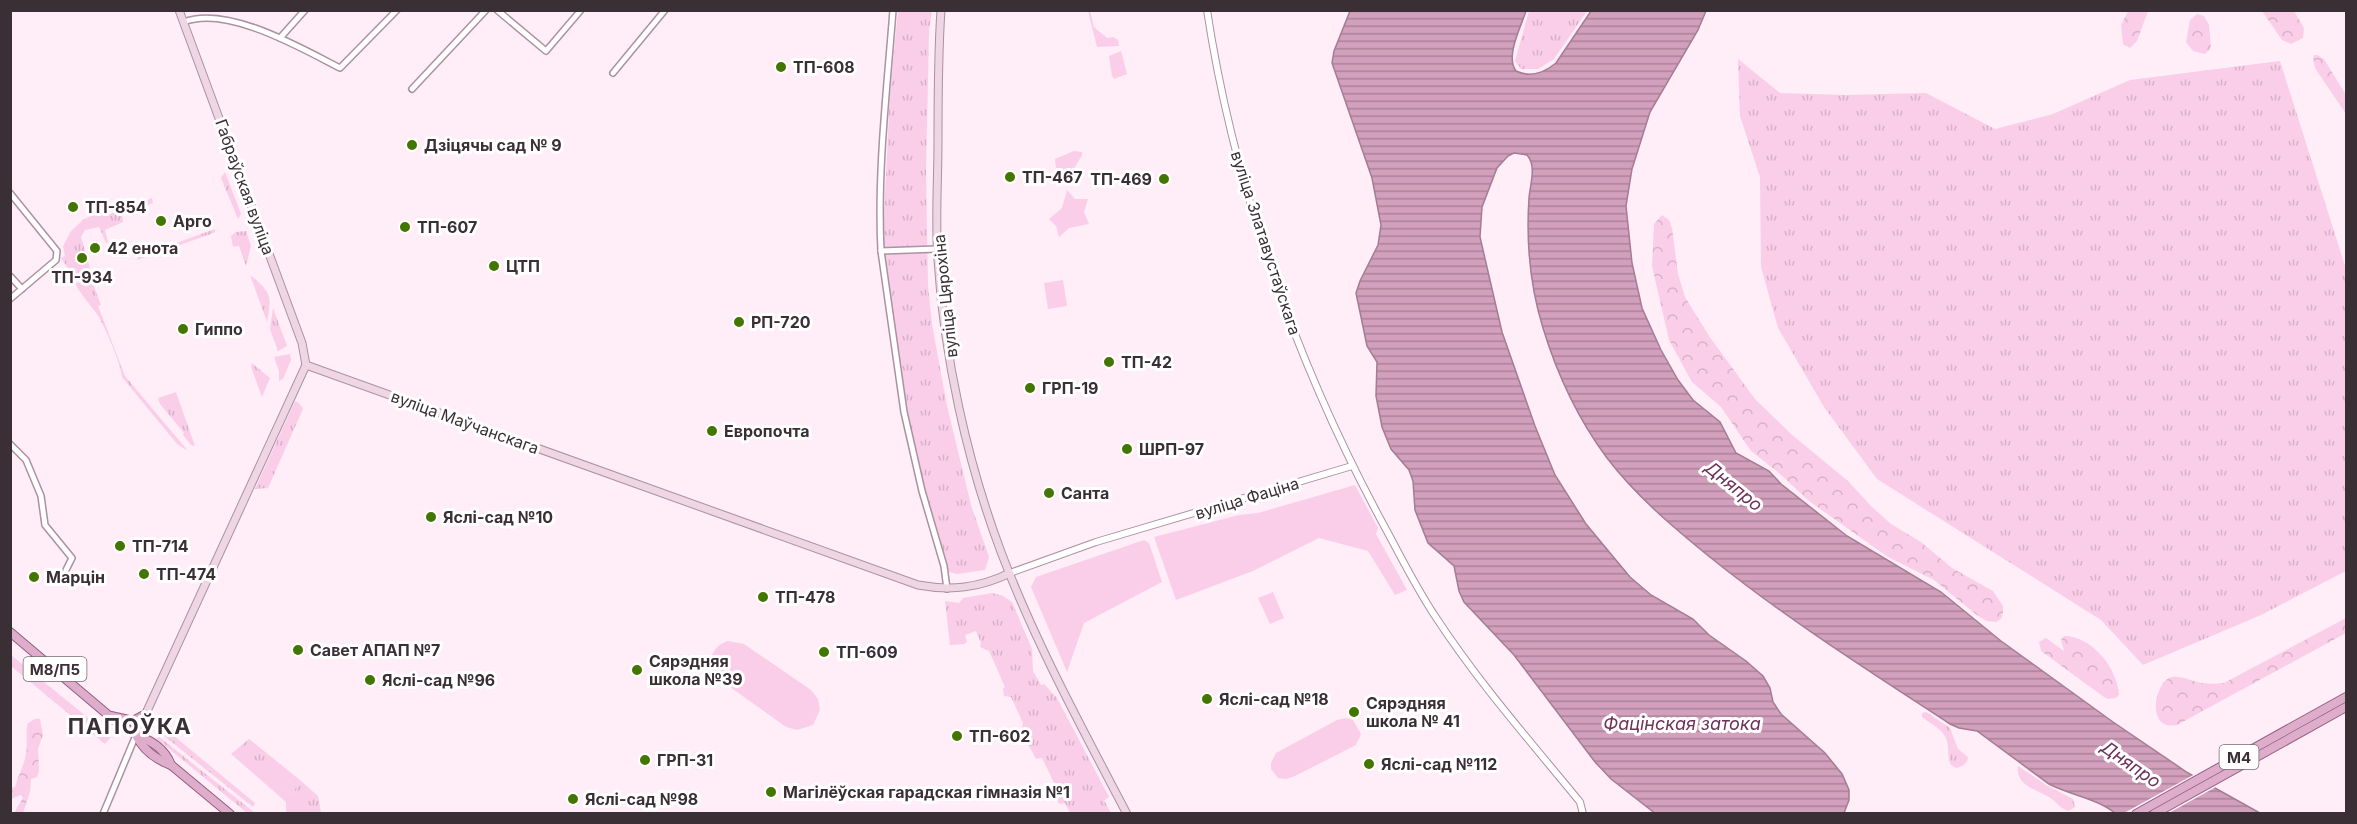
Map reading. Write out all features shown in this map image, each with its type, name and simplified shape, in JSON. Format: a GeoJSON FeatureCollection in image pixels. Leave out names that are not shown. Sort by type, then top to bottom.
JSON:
{"type":"FeatureCollection","features":[{"type":"Feature","properties":{"kind":"main road","name":"Габраўская вуліца"},"geometry":{"type":"LineString","coordinates":[[179,10],[298,332],[306,365]]}},
{"type":"Feature","properties":{"kind":"main road","name":"вуліца Цярохіна"},"geometry":{"type":"LineString","coordinates":[[941,10],[937,249],[943,312],[965,436],[1000,550],[1010,573]]}},
{"type":"Feature","properties":{"kind":"main road","name":"вуліца Маўчанскага"},"geometry":{"type":"LineString","coordinates":[[306,365],[918,585],[947,588],[987,584],[1010,573]]}},
{"type":"Feature","properties":{"kind":"main road"},"geometry":{"type":"LineString","coordinates":[[136,735],[306,365]]}},
{"type":"Feature","properties":{"kind":"main road"},"geometry":{"type":"LineString","coordinates":[[1010,573],[1052,670],[1127,813]]}},
{"type":"Feature","properties":{"kind":"main road","name":"М8/П5"},"geometry":{"type":"LineString","coordinates":[[10,632],[110,716],[136,735],[144,736],[152,741],[167,756],[171,765],[230,813]]}},
{"type":"Feature","properties":{"kind":"main road","name":"М4"},"geometry":{"type":"LineString","coordinates":[[2136,813],[2345,703]]}},
{"type":"Feature","properties":{"kind":"main road","name":"М4"},"geometry":{"type":"LineString","coordinates":[[2154,813],[2345,703]]}},
{"type":"Feature","properties":{"kind":"main road"},"geometry":{"type":"LineString","coordinates":[[110,716],[134,721],[146,714]]}},
{"type":"Feature","properties":{"kind":"street"},"geometry":{"type":"LineString","coordinates":[[280,38],[305,10]]}},
{"type":"Feature","properties":{"kind":"street"},"geometry":{"type":"LineString","coordinates":[[184,22],[200,18],[219,18],[280,38],[340,68],[397,10]]}},
{"type":"Feature","properties":{"kind":"street"},"geometry":{"type":"LineString","coordinates":[[412,88],[486,10]]}},
{"type":"Feature","properties":{"kind":"street"},"geometry":{"type":"LineString","coordinates":[[497,10],[546,51],[581,10]]}},
{"type":"Feature","properties":{"kind":"street"},"geometry":{"type":"LineString","coordinates":[[893,10],[885,115],[881,251],[904,412],[922,491],[944,566],[947,588]]}},
{"type":"Feature","properties":{"kind":"street","name":"вуліца Златавустаўскага"},"geometry":{"type":"LineString","coordinates":[[1206,10],[1226,110],[1284,308],[1313,382],[1352,466]]}},
{"type":"Feature","properties":{"kind":"street"},"geometry":{"type":"LineString","coordinates":[[613,73],[662,11]]}},
{"type":"Feature","properties":{"kind":"street"},"geometry":{"type":"LineString","coordinates":[[10,193],[57,251],[56,260],[10,299]]}},
{"type":"Feature","properties":{"kind":"street"},"geometry":{"type":"LineString","coordinates":[[881,251],[937,249]]}},
{"type":"Feature","properties":{"kind":"street"},"geometry":{"type":"LineString","coordinates":[[10,276],[22,289]]}},
{"type":"Feature","properties":{"kind":"street"},"geometry":{"type":"LineString","coordinates":[[10,444],[26,460],[41,496],[45,525],[72,558],[66,570]]}},
{"type":"Feature","properties":{"kind":"street"},"geometry":{"type":"LineString","coordinates":[[1352,466],[1435,617],[1500,707],[1580,802],[1583,813]]}},
{"type":"Feature","properties":{"kind":"street","name":"вуліца Фаціна"},"geometry":{"type":"LineString","coordinates":[[1010,573],[1096,542],[1352,466]]}},
{"type":"Feature","properties":{"kind":"street"},"geometry":{"type":"LineString","coordinates":[[103,813],[136,735]]}},
{"type":"Feature","properties":{"kind":"green space"},"geometry":{"type":"Polygon","coordinates":[[[898,11],[932,11],[929,30],[926,173],[928,286],[932,324],[947,406],[971,505],[989,557],[985,570],[957,574],[949,572],[912,445],[891,318],[883,236],[890,93],[898,11]]]}},
{"type":"Feature","properties":{"kind":"green space"},"geometry":{"type":"Polygon","coordinates":[[[1088,11],[1090,11],[1094,27],[1107,38],[1113,37],[1118,40],[1119,46],[1097,47],[1088,11]]]}},
{"type":"Feature","properties":{"kind":"green space"},"geometry":{"type":"Polygon","coordinates":[[[1529,11],[1587,11],[1554,59],[1538,69],[1521,69],[1515,61],[1529,11]]]}},
{"type":"Feature","properties":{"kind":"green space"},"geometry":{"type":"Polygon","coordinates":[[[2128,11],[2148,11],[2137,41],[2130,48],[2123,44],[2121,25],[2128,11]]]}},
{"type":"Feature","properties":{"kind":"green space"},"geometry":{"type":"Polygon","coordinates":[[[2262,11],[2294,11],[2304,28],[2303,38],[2291,44],[2282,40],[2262,11]]]}},
{"type":"Feature","properties":{"kind":"green space"},"geometry":{"type":"Polygon","coordinates":[[[2197,14],[2204,16],[2209,25],[2211,48],[2205,54],[2193,51],[2186,42],[2190,20],[2197,14]]]}},
{"type":"Feature","properties":{"kind":"green space"},"geometry":{"type":"Polygon","coordinates":[[[1121,51],[1127,74],[1114,79],[1109,56],[1121,51]]]}},
{"type":"Feature","properties":{"kind":"green space"},"geometry":{"type":"Polygon","coordinates":[[[2314,55],[2324,59],[2346,95],[2346,114],[2315,68],[2314,55]]]}},
{"type":"Feature","properties":{"kind":"green space"},"geometry":{"type":"Polygon","coordinates":[[[1738,59],[1780,93],[1845,95],[1926,93],[1995,129],[2053,114],[2130,80],[2280,61],[2346,269],[2346,571],[2261,615],[2143,665],[2101,620],[1877,479],[1824,407],[1778,328],[1761,267],[1760,177],[1740,116],[1738,59]]]}},
{"type":"Feature","properties":{"kind":"green space"},"geometry":{"type":"Polygon","coordinates":[[[1074,151],[1082,152],[1082,155],[1065,184],[1052,179],[1056,168],[1055,159],[1074,151]]]}},
{"type":"Feature","properties":{"kind":"green space"},"geometry":{"type":"Polygon","coordinates":[[[225,172],[241,214],[238,219],[221,178],[225,172]]]}},
{"type":"Feature","properties":{"kind":"green space"},"geometry":{"type":"Polygon","coordinates":[[[1067,190],[1075,199],[1088,199],[1084,212],[1089,224],[1069,228],[1059,237],[1056,226],[1049,219],[1062,208],[1067,190]]]}},
{"type":"Feature","properties":{"kind":"green space"},"geometry":{"type":"Polygon","coordinates":[[[152,198],[153,203],[122,215],[123,222],[105,230],[108,243],[99,227],[85,230],[81,237],[91,278],[76,280],[61,258],[65,256],[63,246],[71,231],[84,219],[99,213],[107,215],[152,198]]]}},
{"type":"Feature","properties":{"kind":"green space"},"geometry":{"type":"Polygon","coordinates":[[[1662,215],[1669,220],[1672,228],[1678,274],[1685,297],[1709,336],[1755,399],[1791,434],[1848,481],[1891,524],[1921,542],[1952,568],[1993,591],[2003,606],[2001,619],[1996,622],[1987,621],[1978,616],[1934,580],[1888,557],[1809,501],[1751,451],[1721,407],[1692,382],[1669,340],[1652,266],[1654,224],[1662,215]]]}},
{"type":"Feature","properties":{"kind":"green space"},"geometry":{"type":"Polygon","coordinates":[[[215,229],[215,232],[211,234],[137,260],[138,257],[215,229]]]}},
{"type":"Feature","properties":{"kind":"green space"},"geometry":{"type":"Polygon","coordinates":[[[246,231],[251,246],[246,266],[239,246],[233,247],[231,236],[236,232],[246,231]]]}},
{"type":"Feature","properties":{"kind":"green space"},"geometry":{"type":"Polygon","coordinates":[[[250,275],[266,290],[268,295],[267,322],[250,275]]]}},
{"type":"Feature","properties":{"kind":"green space"},"geometry":{"type":"Polygon","coordinates":[[[1063,280],[1067,306],[1048,309],[1044,283],[1063,280]]]}},
{"type":"Feature","properties":{"kind":"green space"},"geometry":{"type":"Polygon","coordinates":[[[92,281],[101,305],[98,306],[125,376],[188,451],[177,444],[122,377],[116,355],[104,327],[75,283],[92,281]]]}},
{"type":"Feature","properties":{"kind":"green space"},"geometry":{"type":"Polygon","coordinates":[[[273,308],[287,346],[278,351],[270,329],[273,308]]]}},
{"type":"Feature","properties":{"kind":"green space"},"geometry":{"type":"Polygon","coordinates":[[[290,354],[291,360],[283,379],[279,381],[279,371],[274,357],[290,354]]]}},
{"type":"Feature","properties":{"kind":"green space"},"geometry":{"type":"Polygon","coordinates":[[[252,363],[270,378],[262,397],[251,367],[252,363]]]}},
{"type":"Feature","properties":{"kind":"green space"},"geometry":{"type":"Polygon","coordinates":[[[176,392],[195,446],[191,445],[160,404],[158,398],[176,392]]]}},
{"type":"Feature","properties":{"kind":"green space"},"geometry":{"type":"Polygon","coordinates":[[[295,401],[303,409],[268,488],[255,489],[295,401]]]}},
{"type":"Feature","properties":{"kind":"green space"},"geometry":{"type":"Polygon","coordinates":[[[1355,485],[1378,528],[1376,534],[1407,590],[1395,595],[1368,551],[1319,538],[1253,571],[1176,600],[1154,537],[1239,515],[1258,513],[1355,485]]]}},
{"type":"Feature","properties":{"kind":"green space"},"geometry":{"type":"Polygon","coordinates":[[[1144,540],[1149,543],[1162,582],[1084,623],[1067,672],[1031,587],[1036,577],[1144,540]]]}},
{"type":"Feature","properties":{"kind":"green space"},"geometry":{"type":"Polygon","coordinates":[[[1273,592],[1284,618],[1270,624],[1258,598],[1273,592]]]}},
{"type":"Feature","properties":{"kind":"green space"},"geometry":{"type":"Polygon","coordinates":[[[992,593],[1012,602],[1032,649],[1033,671],[1041,685],[1044,684],[1057,698],[1109,797],[1104,800],[1111,813],[1070,813],[1065,803],[1059,804],[1057,799],[1059,793],[1042,758],[1036,759],[1021,731],[1023,723],[1011,697],[1004,696],[1005,687],[989,651],[980,647],[981,643],[976,631],[965,635],[967,642],[964,644],[950,645],[945,601],[959,603],[963,598],[992,593]]]}},
{"type":"Feature","properties":{"kind":"green space"},"geometry":{"type":"Polygon","coordinates":[[[2346,618],[2346,633],[2177,725],[2167,725],[2157,715],[2157,698],[2169,678],[2180,677],[2212,684],[2224,683],[2346,618]]]}},
{"type":"Feature","properties":{"kind":"green space"},"geometry":{"type":"Polygon","coordinates":[[[2064,636],[2084,641],[2101,655],[2114,674],[2119,694],[2116,698],[2104,697],[2041,651],[2039,642],[2046,638],[2064,651],[2061,640],[2064,636]]]}},
{"type":"Feature","properties":{"kind":"green space"},"geometry":{"type":"Polygon","coordinates":[[[728,641],[744,644],[811,690],[818,699],[820,710],[813,725],[797,730],[786,727],[716,677],[711,666],[712,655],[722,643],[728,641]]]}},
{"type":"Feature","properties":{"kind":"green space"},"geometry":{"type":"Polygon","coordinates":[[[11,655],[109,735],[110,738],[105,744],[11,666],[11,655]]]}},
{"type":"Feature","properties":{"kind":"green space"},"geometry":{"type":"Polygon","coordinates":[[[1926,712],[1950,728],[1958,749],[1968,757],[1962,766],[1956,768],[1951,765],[1945,737],[1940,730],[1922,717],[1922,713],[1926,712]]]}},
{"type":"Feature","properties":{"kind":"green space"},"geometry":{"type":"Polygon","coordinates":[[[1346,718],[1353,720],[1361,734],[1356,745],[1286,779],[1278,778],[1271,769],[1276,753],[1337,720],[1346,718]]]}},
{"type":"Feature","properties":{"kind":"green space"},"geometry":{"type":"Polygon","coordinates":[[[40,719],[43,735],[38,749],[39,771],[37,777],[31,779],[30,792],[23,813],[14,813],[23,798],[21,795],[11,799],[11,788],[15,787],[25,758],[28,723],[40,719]]]}},
{"type":"Feature","properties":{"kind":"green space"},"geometry":{"type":"Polygon","coordinates":[[[162,726],[255,803],[253,807],[159,732],[162,726]]]}},
{"type":"Feature","properties":{"kind":"green space"},"geometry":{"type":"Polygon","coordinates":[[[158,736],[255,813],[247,813],[157,739],[158,736]]]}},
{"type":"Feature","properties":{"kind":"green space"},"geometry":{"type":"Polygon","coordinates":[[[249,739],[279,763],[269,776],[291,794],[301,781],[318,796],[321,813],[286,813],[286,802],[231,754],[249,739]]]}},
{"type":"Feature","properties":{"kind":"green space"},"geometry":{"type":"Polygon","coordinates":[[[279,763],[301,781],[291,794],[268,776],[279,763]]]}},
{"type":"Feature","properties":{"kind":"green space"},"geometry":{"type":"Polygon","coordinates":[[[2018,766],[2046,785],[2073,799],[2075,807],[2069,811],[2066,810],[2049,797],[2028,786],[2020,778],[2018,766]]]}},
{"type":"Feature","properties":{"kind":"water"},"geometry":{"type":"Polygon","coordinates":[[[1350,11],[1526,11],[1515,41],[1512,58],[1516,71],[1532,74],[1542,72],[1556,63],[1591,11],[1706,11],[1698,30],[1650,112],[1632,169],[1626,206],[1632,263],[1642,308],[1678,380],[1693,400],[1720,422],[1736,453],[1769,471],[1781,484],[1847,536],[1941,592],[2001,641],[2188,773],[2260,813],[2115,813],[2100,804],[2049,784],[1977,731],[1950,724],[1829,644],[1769,602],[1669,523],[1630,485],[1607,458],[1587,428],[1562,379],[1543,328],[1532,280],[1528,231],[1532,165],[1527,155],[1514,153],[1497,168],[1482,207],[1480,237],[1502,332],[1555,475],[1586,524],[1630,577],[1651,595],[1693,619],[1709,635],[1763,676],[1770,688],[1773,702],[1781,714],[1825,753],[1842,774],[1849,790],[1849,800],[1844,813],[1656,814],[1611,779],[1595,762],[1514,655],[1464,602],[1459,591],[1454,566],[1428,543],[1415,510],[1413,481],[1409,470],[1391,449],[1382,427],[1376,396],[1377,362],[1367,346],[1356,293],[1378,245],[1381,225],[1372,178],[1332,63],[1334,51],[1350,11]]]}},
{"type":"Feature","properties":{"kind":"pier"},"geometry":{"type":"Polygon","coordinates":[[[2195,774],[2216,787],[2169,813],[2124,813],[2195,774]]]}},
{"type":"Feature","properties":{"kind":"place","name":"ТП-608"},"geometry":{"type":"Point","coordinates":[781,67]}},
{"type":"Feature","properties":{"kind":"place","name":"Дзіцячы сад № 9"},"geometry":{"type":"Point","coordinates":[412,145]}},
{"type":"Feature","properties":{"kind":"place","name":"ТП-467"},"geometry":{"type":"Point","coordinates":[1010,177]}},
{"type":"Feature","properties":{"kind":"place","name":"ТП-469"},"geometry":{"type":"Point","coordinates":[1164,179]}},
{"type":"Feature","properties":{"kind":"place","name":"ТП-854"},"geometry":{"type":"Point","coordinates":[73,207]}},
{"type":"Feature","properties":{"kind":"place","name":"Арго"},"geometry":{"type":"Point","coordinates":[161,221]}},
{"type":"Feature","properties":{"kind":"place","name":"ТП-607"},"geometry":{"type":"Point","coordinates":[405,227]}},
{"type":"Feature","properties":{"kind":"place","name":"42 енота"},"geometry":{"type":"Point","coordinates":[95,248]}},
{"type":"Feature","properties":{"kind":"place","name":"ТП-934"},"geometry":{"type":"Point","coordinates":[82,258]}},
{"type":"Feature","properties":{"kind":"place","name":"ЦТП"},"geometry":{"type":"Point","coordinates":[494,266]}},
{"type":"Feature","properties":{"kind":"place","name":"РП-720"},"geometry":{"type":"Point","coordinates":[739,322]}},
{"type":"Feature","properties":{"kind":"place","name":"Гиппо"},"geometry":{"type":"Point","coordinates":[183,329]}},
{"type":"Feature","properties":{"kind":"place","name":"ТП-42"},"geometry":{"type":"Point","coordinates":[1109,362]}},
{"type":"Feature","properties":{"kind":"place","name":"ГРП-19"},"geometry":{"type":"Point","coordinates":[1030,388]}},
{"type":"Feature","properties":{"kind":"place","name":"Европочта"},"geometry":{"type":"Point","coordinates":[712,431]}},
{"type":"Feature","properties":{"kind":"place","name":"ШРП-97"},"geometry":{"type":"Point","coordinates":[1127,449]}},
{"type":"Feature","properties":{"kind":"place","name":"Санта"},"geometry":{"type":"Point","coordinates":[1049,493]}},
{"type":"Feature","properties":{"kind":"place","name":"Яслі-сад №10"},"geometry":{"type":"Point","coordinates":[431,517]}},
{"type":"Feature","properties":{"kind":"place","name":"ТП-714"},"geometry":{"type":"Point","coordinates":[120,546]}},
{"type":"Feature","properties":{"kind":"place","name":"ТП-474"},"geometry":{"type":"Point","coordinates":[144,574]}},
{"type":"Feature","properties":{"kind":"place","name":"Марцін"},"geometry":{"type":"Point","coordinates":[34,577]}},
{"type":"Feature","properties":{"kind":"place","name":"ТП-478"},"geometry":{"type":"Point","coordinates":[763,597]}},
{"type":"Feature","properties":{"kind":"place","name":"Савет АПАП №7"},"geometry":{"type":"Point","coordinates":[298,650]}},
{"type":"Feature","properties":{"kind":"place","name":"ТП-609"},"geometry":{"type":"Point","coordinates":[824,652]}},
{"type":"Feature","properties":{"kind":"place","name":"Сярэдняя школа №39"},"geometry":{"type":"Point","coordinates":[637,670]}},
{"type":"Feature","properties":{"kind":"place","name":"Яслі-сад №96"},"geometry":{"type":"Point","coordinates":[370,680]}},
{"type":"Feature","properties":{"kind":"place","name":"Яслі-сад №18"},"geometry":{"type":"Point","coordinates":[1207,699]}},
{"type":"Feature","properties":{"kind":"place","name":"Сярэдняя школа № 41"},"geometry":{"type":"Point","coordinates":[1354,712]}},
{"type":"Feature","properties":{"kind":"place","name":"ТП-602"},"geometry":{"type":"Point","coordinates":[957,736]}},
{"type":"Feature","properties":{"kind":"place","name":"ГРП-31"},"geometry":{"type":"Point","coordinates":[645,760]}},
{"type":"Feature","properties":{"kind":"place","name":"Яслі-сад №112"},"geometry":{"type":"Point","coordinates":[1369,764]}},
{"type":"Feature","properties":{"kind":"place","name":"Магілёўская гарадская гімназія №1"},"geometry":{"type":"Point","coordinates":[771,792]}},
{"type":"Feature","properties":{"kind":"place","name":"Яслі-сад №98"},"geometry":{"type":"Point","coordinates":[573,799]}},
{"type":"Feature","properties":{"kind":"district","name":"ПАПОЎКА"},"geometry":{"type":"Point","coordinates":[130,726]}},
{"type":"Feature","properties":{"kind":"water label","name":"Дняпро"},"geometry":{"type":"Point","coordinates":[1734,486]}},
{"type":"Feature","properties":{"kind":"water label","name":"Фацінская затока"},"geometry":{"type":"Point","coordinates":[1682,723]}},
{"type":"Feature","properties":{"kind":"water label","name":"Дняпро"},"geometry":{"type":"Point","coordinates":[2131,764]}}]}
